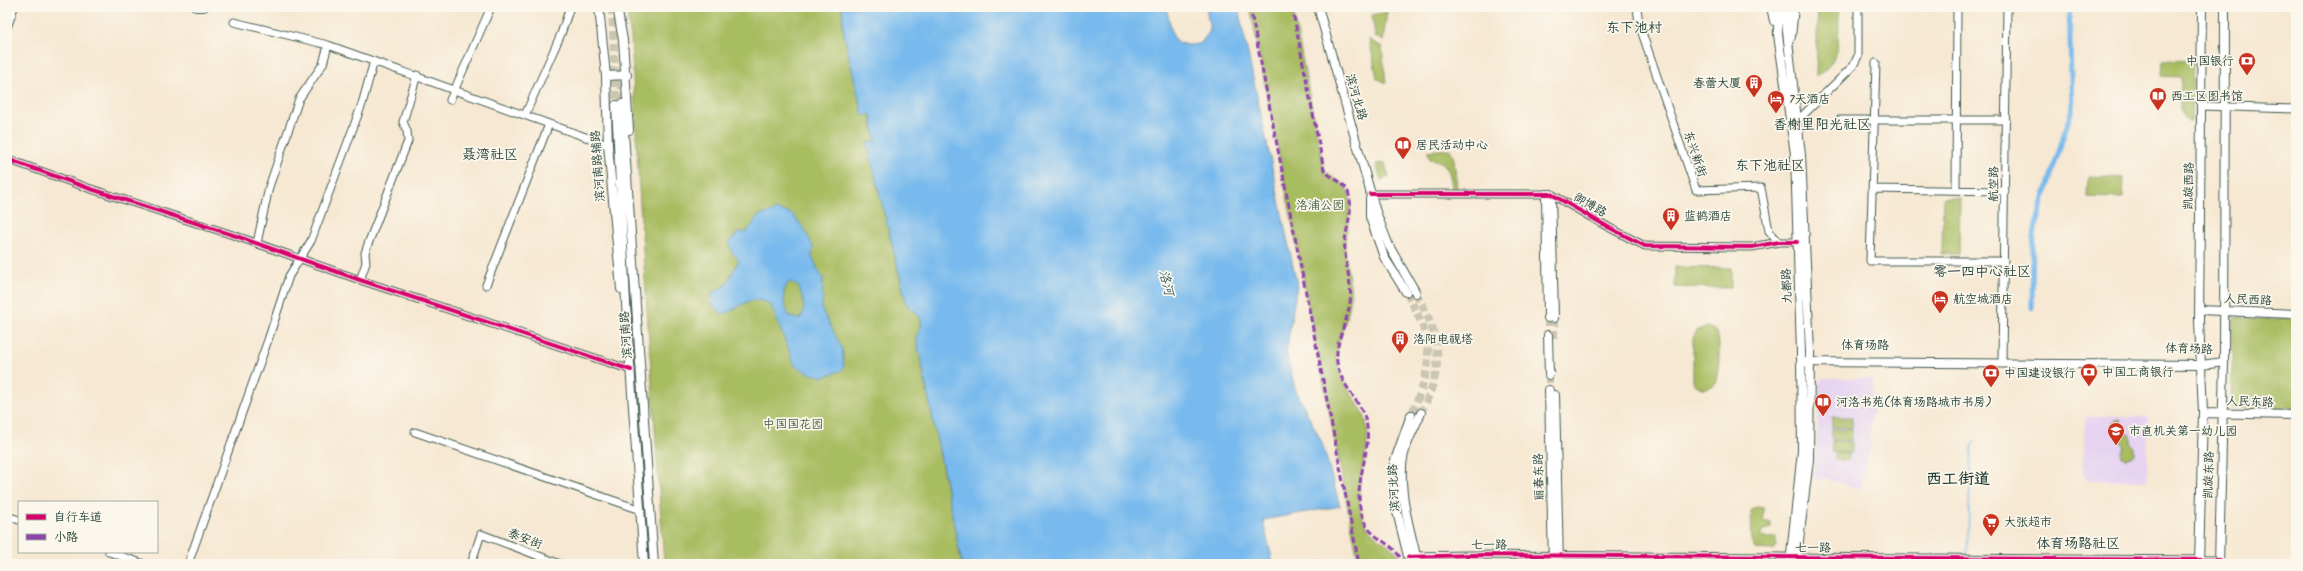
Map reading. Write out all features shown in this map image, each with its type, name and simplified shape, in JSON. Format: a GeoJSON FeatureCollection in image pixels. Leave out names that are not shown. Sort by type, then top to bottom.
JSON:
{"type":"FeatureCollection","features":[{"type":"Feature","properties":{"kind":"main road"},"geometry":{"type":"LineString","coordinates":[[196,7],[204,7]]}},
{"type":"Feature","properties":{"kind":"main road","name":"滨河南路辅路"},"geometry":{"type":"LineString","coordinates":[[599,7],[606,76],[608,145],[619,278],[627,322]]}},
{"type":"Feature","properties":{"kind":"main road"},"geometry":{"type":"LineString","coordinates":[[617,7],[627,75],[638,276],[637,320]]}},
{"type":"Feature","properties":{"kind":"main road","name":"滨河北路"},"geometry":{"type":"LineString","coordinates":[[1318,7],[1370,194],[1389,246],[1416,293]]}},
{"type":"Feature","properties":{"kind":"main road"},"geometry":{"type":"LineString","coordinates":[[1771,7],[1778,36]]}},
{"type":"Feature","properties":{"kind":"main road","name":"九都路"},"geometry":{"type":"LineString","coordinates":[[1778,7],[1778,36],[1795,154],[1801,359],[1802,451],[1793,561]]}},
{"type":"Feature","properties":{"kind":"main road","name":"九都路"},"geometry":{"type":"LineString","coordinates":[[1786,7],[1796,122],[1801,155],[1810,359],[1810,460],[1793,561]]}},
{"type":"Feature","properties":{"kind":"main road"},"geometry":{"type":"LineString","coordinates":[[1790,58],[1794,7]]}},
{"type":"Feature","properties":{"kind":"main road","name":"凯旋西路"},"geometry":{"type":"LineString","coordinates":[[2201,362],[2202,7]]}},
{"type":"Feature","properties":{"kind":"main road"},"geometry":{"type":"LineString","coordinates":[[2224,362],[2225,7]]}},
{"type":"Feature","properties":{"kind":"main road"},"geometry":{"type":"LineString","coordinates":[[606,76],[627,75]]}},
{"type":"Feature","properties":{"kind":"main road","name":"滨河南路"},"geometry":{"type":"LineString","coordinates":[[644,564],[627,322],[619,105],[637,320],[654,564]]}},
{"type":"Feature","properties":{"kind":"main road","name":"滨河北路"},"geometry":{"type":"LineString","coordinates":[[1370,194],[1370,217],[1384,257],[1406,292]]}},
{"type":"Feature","properties":{"kind":"main road"},"geometry":{"type":"LineString","coordinates":[[1549,194],[1551,318]]}},
{"type":"Feature","properties":{"kind":"main road","name":"人民西路"},"geometry":{"type":"LineString","coordinates":[[2200,310],[2296,314]]}},
{"type":"Feature","properties":{"kind":"main road"},"geometry":{"type":"LineString","coordinates":[[1551,336],[1551,376]]}},
{"type":"Feature","properties":{"kind":"main road","name":"体育场路"},"geometry":{"type":"LineString","coordinates":[[1801,359],[2224,362]]}},
{"type":"Feature","properties":{"kind":"main road","name":"凯旋东路"},"geometry":{"type":"LineString","coordinates":[[2199,562],[2202,412],[2201,362]]}},
{"type":"Feature","properties":{"kind":"main road","name":"凯旋东路"},"geometry":{"type":"LineString","coordinates":[[2219,562],[2224,362]]}},
{"type":"Feature","properties":{"kind":"main road","name":"丽春东路"},"geometry":{"type":"LineString","coordinates":[[1552,390],[1556,560]]}},
{"type":"Feature","properties":{"kind":"main road","name":"人民东路"},"geometry":{"type":"LineString","coordinates":[[2202,412],[2296,415]]}},
{"type":"Feature","properties":{"kind":"main road","name":"滨河北路"},"geometry":{"type":"LineString","coordinates":[[1418,560],[1406,510],[1402,465],[1410,438],[1422,413]]}},
{"type":"Feature","properties":{"kind":"main road","name":"滨河北路"},"geometry":{"type":"LineString","coordinates":[[1409,560],[1396,508],[1394,463],[1411,415]]}},
{"type":"Feature","properties":{"kind":"main road"},"geometry":{"type":"LineString","coordinates":[[643,545],[652,544]]}},
{"type":"Feature","properties":{"kind":"street"},"geometry":{"type":"LineString","coordinates":[[7,28],[14,7]]}},
{"type":"Feature","properties":{"kind":"street"},"geometry":{"type":"LineString","coordinates":[[450,100],[491,7]]}},
{"type":"Feature","properties":{"kind":"street"},"geometry":{"type":"LineString","coordinates":[[525,115],[561,34],[570,7]]}},
{"type":"Feature","properties":{"kind":"street","name":"东兴新街"},"geometry":{"type":"LineString","coordinates":[[1637,7],[1639,24],[1696,190],[1761,188],[1768,231],[1779,242]]}},
{"type":"Feature","properties":{"kind":"street"},"geometry":{"type":"LineString","coordinates":[[1796,122],[1853,66],[1858,56],[1858,7]]}},
{"type":"Feature","properties":{"kind":"street"},"geometry":{"type":"LineString","coordinates":[[1956,190],[1957,7]]}},
{"type":"Feature","properties":{"kind":"street","name":"航空路"},"geometry":{"type":"LineString","coordinates":[[2002,360],[2007,7]]}},
{"type":"Feature","properties":{"kind":"street"},"geometry":{"type":"LineString","coordinates":[[234,22],[328,44],[608,145]]}},
{"type":"Feature","properties":{"kind":"street"},"geometry":{"type":"LineString","coordinates":[[257,243],[269,187],[299,99],[324,64],[328,44]]}},
{"type":"Feature","properties":{"kind":"street"},"geometry":{"type":"LineString","coordinates":[[188,564],[268,340],[289,276],[311,241],[362,104],[374,61]]}},
{"type":"Feature","properties":{"kind":"street"},"geometry":{"type":"LineString","coordinates":[[1876,63],[1870,261],[2004,261]]}},
{"type":"Feature","properties":{"kind":"street"},"geometry":{"type":"LineString","coordinates":[[360,280],[366,263],[365,253],[368,244],[408,141],[407,131],[403,122],[417,75]]}},
{"type":"Feature","properties":{"kind":"street"},"geometry":{"type":"LineString","coordinates":[[2202,106],[2296,106]]}},
{"type":"Feature","properties":{"kind":"street"},"geometry":{"type":"LineString","coordinates":[[2225,106],[2296,109]]}},
{"type":"Feature","properties":{"kind":"street"},"geometry":{"type":"LineString","coordinates":[[1839,120],[2006,120]]}},
{"type":"Feature","properties":{"kind":"street"},"geometry":{"type":"LineString","coordinates":[[486,286],[549,124]]}},
{"type":"Feature","properties":{"kind":"street"},"geometry":{"type":"LineString","coordinates":[[7,159],[88,188],[257,243],[360,280],[631,370]]}},
{"type":"Feature","properties":{"kind":"street"},"geometry":{"type":"LineString","coordinates":[[1872,189],[2005,190]]}},
{"type":"Feature","properties":{"kind":"street"},"geometry":{"type":"LineString","coordinates":[[1370,194],[1549,194]]}},
{"type":"Feature","properties":{"kind":"street","name":"御博路"},"geometry":{"type":"LineString","coordinates":[[1549,194],[1608,227],[1646,246],[1752,247],[1779,242],[1797,242]]}},
{"type":"Feature","properties":{"kind":"street"},"geometry":{"type":"LineString","coordinates":[[415,432],[641,510]]}},
{"type":"Feature","properties":{"kind":"street"},"geometry":{"type":"LineString","coordinates":[[7,516],[18,520]]}},
{"type":"Feature","properties":{"kind":"street","name":"泰安街"},"geometry":{"type":"LineString","coordinates":[[471,564],[481,534],[560,564]]}},
{"type":"Feature","properties":{"kind":"street"},"geometry":{"type":"LineString","coordinates":[[112,553],[144,564]]}},
{"type":"Feature","properties":{"kind":"street","name":"七一路"},"geometry":{"type":"LineString","coordinates":[[1409,560],[1971,560],[2219,562]]}},
{"type":"Feature","properties":{"kind":"shaded area"},"geometry":{"type":"Polygon","coordinates":[[[1824,378],[1873,379],[1870,447],[1860,489],[1825,479],[1813,479],[1817,439],[1819,383],[1824,378]]]}},
{"type":"Feature","properties":{"kind":"shaded area","name":"市直机关第一幼儿园"},"geometry":{"type":"Polygon","coordinates":[[[2085,416],[2148,417],[2147,481],[2089,480],[2083,474],[2085,416]]]}},
{"type":"Feature","properties":{"kind":"green space","name":"中国国花园"},"geometry":{"type":"Polygon","coordinates":[[[626,7],[842,7],[844,36],[863,115],[870,114],[876,142],[867,143],[907,306],[919,315],[921,323],[921,327],[916,337],[962,564],[664,564],[640,205],[631,38],[626,7]]]}},
{"type":"Feature","properties":{"kind":"green space","name":"洛浦公园"},"geometry":{"type":"Polygon","coordinates":[[[1250,7],[1292,7],[1324,170],[1344,185],[1350,198],[1350,216],[1345,240],[1345,256],[1351,295],[1348,311],[1339,339],[1337,362],[1343,379],[1365,418],[1367,427],[1366,451],[1359,487],[1361,512],[1366,525],[1370,530],[1396,552],[1403,564],[1359,564],[1250,7]]]}},
{"type":"Feature","properties":{"kind":"green space"},"geometry":{"type":"Polygon","coordinates":[[[1818,7],[1839,7],[1839,27],[1835,55],[1825,70],[1816,76],[1818,7]]]}},
{"type":"Feature","properties":{"kind":"green space"},"geometry":{"type":"Polygon","coordinates":[[[1387,12],[1383,41],[1375,36],[1372,15],[1387,12]]]}},
{"type":"Feature","properties":{"kind":"green space"},"geometry":{"type":"Polygon","coordinates":[[[1369,39],[1382,47],[1386,83],[1377,78],[1369,39]]]}},
{"type":"Feature","properties":{"kind":"green space"},"geometry":{"type":"Polygon","coordinates":[[[2162,60],[2193,61],[2191,121],[2187,120],[2180,111],[2181,77],[2161,76],[2162,60]]]}},
{"type":"Feature","properties":{"kind":"green space"},"geometry":{"type":"Polygon","coordinates":[[[1450,149],[1454,159],[1457,188],[1452,189],[1449,173],[1445,165],[1436,160],[1430,159],[1428,151],[1450,149]]]}},
{"type":"Feature","properties":{"kind":"green space"},"geometry":{"type":"Polygon","coordinates":[[[1385,163],[1389,177],[1381,180],[1376,164],[1385,163]]]}},
{"type":"Feature","properties":{"kind":"green space"},"geometry":{"type":"Polygon","coordinates":[[[2088,176],[2124,178],[2123,198],[2087,197],[2088,176]]]}},
{"type":"Feature","properties":{"kind":"green space"},"geometry":{"type":"Polygon","coordinates":[[[1943,198],[1960,198],[1959,254],[1942,254],[1943,198]]]}},
{"type":"Feature","properties":{"kind":"green space"},"geometry":{"type":"Polygon","coordinates":[[[1675,267],[1731,268],[1731,288],[1675,287],[1675,267]]]}},
{"type":"Feature","properties":{"kind":"green space"},"geometry":{"type":"Polygon","coordinates":[[[2233,318],[2296,319],[2296,408],[2231,408],[2233,318]]]}},
{"type":"Feature","properties":{"kind":"green space"},"geometry":{"type":"Polygon","coordinates":[[[1707,327],[1713,329],[1717,334],[1719,344],[1719,360],[1714,385],[1704,389],[1696,385],[1693,380],[1693,338],[1697,330],[1707,327]]]}},
{"type":"Feature","properties":{"kind":"green space"},"geometry":{"type":"Polygon","coordinates":[[[1832,417],[1852,417],[1852,428],[1832,427],[1832,417]]]}},
{"type":"Feature","properties":{"kind":"green space"},"geometry":{"type":"Polygon","coordinates":[[[2115,420],[2120,420],[2123,428],[2120,431],[2115,431],[2112,428],[2112,423],[2115,420]]]}},
{"type":"Feature","properties":{"kind":"green space"},"geometry":{"type":"Polygon","coordinates":[[[1832,429],[1852,430],[1852,440],[1832,440],[1832,429]]]}},
{"type":"Feature","properties":{"kind":"green space"},"geometry":{"type":"Polygon","coordinates":[[[2120,431],[2131,435],[2131,443],[2134,446],[2134,454],[2127,458],[2122,457],[2121,451],[2124,447],[2120,440],[2120,431]]]}},
{"type":"Feature","properties":{"kind":"green space"},"geometry":{"type":"Polygon","coordinates":[[[1832,441],[1852,442],[1852,453],[1832,452],[1832,441]]]}},
{"type":"Feature","properties":{"kind":"green space"},"geometry":{"type":"Polygon","coordinates":[[[1835,453],[1848,453],[1848,460],[1835,460],[1835,453]]]}},
{"type":"Feature","properties":{"kind":"green space"},"geometry":{"type":"Polygon","coordinates":[[[1757,507],[1764,508],[1763,521],[1771,523],[1771,528],[1763,530],[1761,535],[1764,538],[1776,537],[1776,546],[1773,550],[1755,549],[1752,541],[1751,510],[1757,507]]]}},
{"type":"Feature","properties":{"kind":"water","name":"洛河"},"geometry":{"type":"Polygon","coordinates":[[[842,7],[1166,7],[1173,36],[1179,43],[1187,45],[1200,44],[1210,31],[1206,7],[1238,7],[1297,285],[1286,352],[1295,389],[1322,443],[1340,506],[1263,520],[1273,564],[962,564],[916,336],[921,327],[921,323],[919,315],[907,306],[867,143],[876,141],[871,114],[863,116],[844,36],[842,7]]]}},
{"type":"Feature","properties":{"kind":"water"},"geometry":{"type":"Polygon","coordinates":[[[777,210],[792,214],[803,227],[813,246],[812,257],[823,279],[822,310],[842,348],[844,364],[843,370],[823,377],[809,373],[795,366],[771,305],[763,301],[756,300],[745,303],[729,312],[722,314],[712,304],[711,294],[726,285],[739,260],[732,253],[729,243],[737,233],[747,232],[758,216],[777,210]],[[789,282],[786,286],[784,299],[790,317],[800,319],[804,307],[803,299],[798,286],[789,282]]]}},
{"type":"Feature","properties":{"kind":"waterway"},"geometry":{"type":"LineString","coordinates":[[2032,308],[2033,244],[2036,224],[2072,109],[2069,7]]}},
{"type":"Feature","properties":{"kind":"waterway"},"geometry":{"type":"LineString","coordinates":[[1967,556],[1972,445],[1975,441]]}},
{"type":"Feature","properties":{"kind":"tunnel"},"geometry":{"type":"LineString","coordinates":[[612,7],[616,105]]}},
{"type":"Feature","properties":{"kind":"tunnel"},"geometry":{"type":"LineString","coordinates":[[621,69],[622,104]]}},
{"type":"Feature","properties":{"kind":"tunnel"},"geometry":{"type":"LineString","coordinates":[[1406,292],[1422,325],[1428,353],[1424,381],[1411,415]]}},
{"type":"Feature","properties":{"kind":"tunnel"},"geometry":{"type":"LineString","coordinates":[[1416,293],[1431,325],[1437,352],[1437,366],[1434,380],[1429,396],[1421,413]]}},
{"type":"Feature","properties":{"kind":"tunnel"},"geometry":{"type":"LineString","coordinates":[[1548,318],[1548,335]]}},
{"type":"Feature","properties":{"kind":"tunnel"},"geometry":{"type":"LineString","coordinates":[[1554,318],[1554,338]]}},
{"type":"Feature","properties":{"kind":"tunnel"},"geometry":{"type":"LineString","coordinates":[[1549,375],[1549,390]]}},
{"type":"Feature","properties":{"kind":"marked path"},"geometry":{"type":"LineString","coordinates":[[1250,7],[1359,564]]}},
{"type":"Feature","properties":{"kind":"marked path"},"geometry":{"type":"LineString","coordinates":[[1292,7],[1324,170],[1344,185],[1350,198],[1350,216],[1345,240],[1345,256],[1351,295],[1348,311],[1339,339],[1337,362],[1339,371],[1361,410],[1367,427],[1366,451],[1359,487],[1361,512],[1366,525],[1370,530],[1396,552],[1403,564]]}},
{"type":"Feature","properties":{"kind":"cycle path"},"geometry":{"type":"LineString","coordinates":[[7,159],[88,188],[236,236],[360,280],[631,370]]}},
{"type":"Feature","properties":{"kind":"cycle path"},"geometry":{"type":"LineString","coordinates":[[1370,194],[1551,194],[1608,227],[1645,246],[1752,247],[1779,242],[1797,242]]}},
{"type":"Feature","properties":{"kind":"cycle path"},"geometry":{"type":"LineString","coordinates":[[1408,557],[1472,555],[2219,560]]}},
{"type":"Feature","properties":{"kind":"place","name":"中国银行"},"geometry":{"type":"Point","coordinates":[2247,76]}},
{"type":"Feature","properties":{"kind":"place","name":"春蕾大厦"},"geometry":{"type":"Point","coordinates":[1754,98]}},
{"type":"Feature","properties":{"kind":"place","name":"西工区图书馆"},"geometry":{"type":"Point","coordinates":[2158,111]}},
{"type":"Feature","properties":{"kind":"place","name":"7天酒店"},"geometry":{"type":"Point","coordinates":[1776,114]}},
{"type":"Feature","properties":{"kind":"place","name":"居民活动中心"},"geometry":{"type":"Point","coordinates":[1403,160]}},
{"type":"Feature","properties":{"kind":"place","name":"蓝鹊酒店"},"geometry":{"type":"Point","coordinates":[1671,231]}},
{"type":"Feature","properties":{"kind":"place","name":"航空城酒店"},"geometry":{"type":"Point","coordinates":[1940,314]}},
{"type":"Feature","properties":{"kind":"place","name":"洛阳电视塔"},"geometry":{"type":"Point","coordinates":[1400,354]}},
{"type":"Feature","properties":{"kind":"place","name":"中国工商银行"},"geometry":{"type":"Point","coordinates":[2089,387]}},
{"type":"Feature","properties":{"kind":"place","name":"中国建设银行"},"geometry":{"type":"Point","coordinates":[1991,388]}},
{"type":"Feature","properties":{"kind":"place","name":"河洛书苑(体育场路城市书房)"},"geometry":{"type":"Point","coordinates":[1823,417]}},
{"type":"Feature","properties":{"kind":"place","name":"市直机关第一幼儿园"},"geometry":{"type":"Point","coordinates":[2116,446]}},
{"type":"Feature","properties":{"kind":"place","name":"大张超市"},"geometry":{"type":"Point","coordinates":[1991,537]}},
{"type":"Feature","properties":{"kind":"district","name":"东下池村"},"geometry":{"type":"Point","coordinates":[1634,28]}},
{"type":"Feature","properties":{"kind":"district","name":"香榭里阳光社区"},"geometry":{"type":"Point","coordinates":[1822,125]}},
{"type":"Feature","properties":{"kind":"district","name":"聂湾社区"},"geometry":{"type":"Point","coordinates":[490,155]}},
{"type":"Feature","properties":{"kind":"district","name":"东下池社区"},"geometry":{"type":"Point","coordinates":[1770,166]}},
{"type":"Feature","properties":{"kind":"district","name":"零一四中心社区"},"geometry":{"type":"Point","coordinates":[1982,272]}},
{"type":"Feature","properties":{"kind":"district","name":"西工街道"},"geometry":{"type":"Point","coordinates":[1958,479]}},
{"type":"Feature","properties":{"kind":"district","name":"体育场路社区"},"geometry":{"type":"Point","coordinates":[2078,544]}}]}
